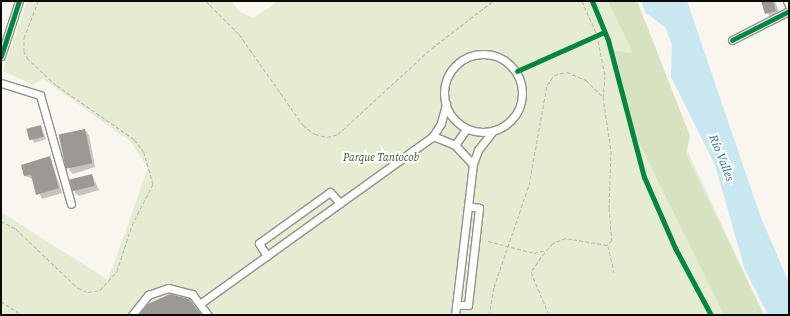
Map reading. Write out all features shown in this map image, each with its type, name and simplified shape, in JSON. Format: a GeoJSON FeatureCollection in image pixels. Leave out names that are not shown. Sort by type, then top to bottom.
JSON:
{"type":"FeatureCollection","features":[{"type":"Feature","properties":{"kind":"street"},"geometry":{"type":"LineString","coordinates":[[1,56],[19,1]]}},
{"type":"Feature","properties":{"kind":"street"},"geometry":{"type":"LineString","coordinates":[[787,1],[789,5]]}},
{"type":"Feature","properties":{"kind":"street"},"geometry":{"type":"LineString","coordinates":[[732,40],[789,11]]}},
{"type":"Feature","properties":{"kind":"street"},"geometry":{"type":"LineString","coordinates":[[201,303],[433,136],[446,104],[445,83],[461,61],[473,55],[498,56],[517,71],[523,95],[514,118],[493,131],[478,150],[473,164],[455,315]]}},
{"type":"Feature","properties":{"kind":"street"},"geometry":{"type":"LineString","coordinates":[[1,83],[40,94],[72,204]]}},
{"type":"Feature","properties":{"kind":"street"},"geometry":{"type":"LineString","coordinates":[[446,104],[455,121],[466,129],[493,131]]}},
{"type":"Feature","properties":{"kind":"street"},"geometry":{"type":"LineString","coordinates":[[455,145],[466,129]]}},
{"type":"Feature","properties":{"kind":"street"},"geometry":{"type":"LineString","coordinates":[[433,136],[455,145],[473,164]]}},
{"type":"Feature","properties":{"kind":"street"},"geometry":{"type":"LineString","coordinates":[[267,256],[259,243],[284,224],[330,192],[340,203]]}},
{"type":"Feature","properties":{"kind":"street"},"geometry":{"type":"LineString","coordinates":[[456,305],[468,305],[479,208],[468,206]]}},
{"type":"Feature","properties":{"kind":"street"},"geometry":{"type":"LineString","coordinates":[[132,315],[148,295],[168,288],[192,294],[201,303],[208,315]]}},
{"type":"Feature","properties":{"kind":"path"},"geometry":{"type":"LineString","coordinates":[[1,221],[16,228],[78,288],[88,292],[100,290],[117,271],[132,225],[152,184],[144,152],[134,139],[56,85],[28,59],[24,52],[24,38],[38,1]]}},
{"type":"Feature","properties":{"kind":"path"},"geometry":{"type":"LineString","coordinates":[[206,1],[239,34],[303,125],[315,134],[327,137],[348,126],[432,48],[493,1]]}},
{"type":"Feature","properties":{"kind":"path"},"geometry":{"type":"LineString","coordinates":[[582,1],[597,35],[605,76],[603,97],[611,151],[609,208],[612,240],[608,245]]}},
{"type":"Feature","properties":{"kind":"path"},"geometry":{"type":"LineString","coordinates":[[590,38],[604,32]]}},
{"type":"Feature","properties":{"kind":"path"},"geometry":{"type":"LineString","coordinates":[[489,315],[494,287],[529,185],[547,85],[554,75],[567,72],[586,80],[603,97]]}},
{"type":"Feature","properties":{"kind":"path"},"geometry":{"type":"LineString","coordinates":[[488,241],[510,244],[534,253],[547,250],[566,238],[608,245]]}},
{"type":"Feature","properties":{"kind":"path"},"geometry":{"type":"LineString","coordinates":[[608,245],[614,272]]}},
{"type":"Feature","properties":{"kind":"path"},"geometry":{"type":"LineString","coordinates":[[547,250],[531,272],[549,315]]}},
{"type":"Feature","properties":{"kind":"path"},"geometry":{"type":"LineString","coordinates":[[1,301],[22,315]]}},
{"type":"Feature","properties":{"kind":"green space","name":"Parque Tantocob"},"geometry":{"type":"Polygon","coordinates":[[[27,1],[231,1],[239,11],[253,18],[279,1],[637,1],[690,136],[687,150],[764,315],[4,315],[1,313],[1,212],[108,280],[148,168],[130,141],[43,79],[33,85],[3,71],[27,1]]]}},
{"type":"Feature","properties":{"kind":"green space"},"geometry":{"type":"Polygon","coordinates":[[[608,1],[637,1],[690,136],[686,154],[764,315],[724,315],[637,138],[615,51],[633,53],[608,1]]]}},
{"type":"Feature","properties":{"kind":"water","name":"Río Valles"},"geometry":{"type":"Polygon","coordinates":[[[641,1],[687,1],[760,215],[789,283],[789,315],[768,315],[745,270],[715,165],[671,77],[672,45],[665,27],[646,13],[641,1]]]}},
{"type":"Feature","properties":{"kind":"building"},"geometry":{"type":"Polygon","coordinates":[[[761,1],[773,1],[776,11],[765,14],[761,1]]]}},
{"type":"Feature","properties":{"kind":"building"},"geometry":{"type":"Polygon","coordinates":[[[41,125],[44,137],[29,140],[26,129],[41,125]]]}},
{"type":"Feature","properties":{"kind":"building"},"geometry":{"type":"Polygon","coordinates":[[[85,129],[92,163],[66,169],[59,135],[85,129]]]}},
{"type":"Feature","properties":{"kind":"building"},"geometry":{"type":"Polygon","coordinates":[[[50,156],[59,188],[36,195],[31,175],[24,176],[21,165],[50,156]]]}},
{"type":"Feature","properties":{"kind":"building"},"geometry":{"type":"Polygon","coordinates":[[[92,174],[95,186],[73,191],[70,180],[92,174]]]}},
{"type":"Feature","properties":{"kind":"building"},"geometry":{"type":"Polygon","coordinates":[[[170,294],[189,299],[202,315],[139,315],[148,304],[170,294]]]}},
{"type":"Feature","properties":{"kind":"cycle path"},"geometry":{"type":"LineString","coordinates":[[1,56],[19,1]]}},
{"type":"Feature","properties":{"kind":"cycle path"},"geometry":{"type":"LineString","coordinates":[[592,1],[608,40],[644,177],[675,248],[711,315]]}},
{"type":"Feature","properties":{"kind":"cycle path"},"geometry":{"type":"LineString","coordinates":[[732,40],[789,11]]}},
{"type":"Feature","properties":{"kind":"cycle path"},"geometry":{"type":"LineString","coordinates":[[517,71],[604,32]]}}]}
